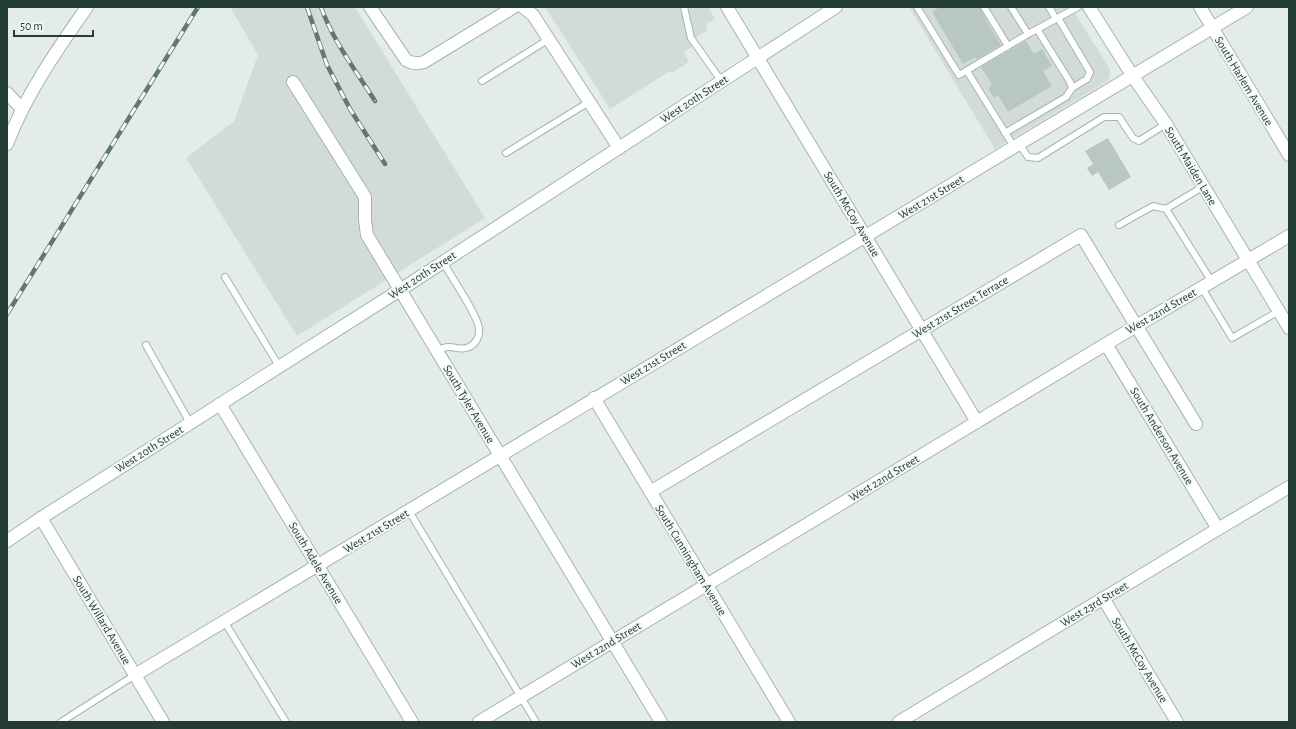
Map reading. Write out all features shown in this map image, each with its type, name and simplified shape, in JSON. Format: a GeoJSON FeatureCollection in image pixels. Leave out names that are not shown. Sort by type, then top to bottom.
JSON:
{"type":"FeatureCollection","features":[{"type":"Feature","properties":{"kind":"street"},"geometry":{"type":"LineString","coordinates":[[7,144],[22,109],[68,34],[87,7]]}},
{"type":"Feature","properties":{"kind":"street"},"geometry":{"type":"LineString","coordinates":[[370,7],[406,60],[413,64],[419,64],[514,7]]}},
{"type":"Feature","properties":{"kind":"street"},"geometry":{"type":"LineString","coordinates":[[523,7],[533,14],[619,148]]}},
{"type":"Feature","properties":{"kind":"street","name":"South McCoy Avenue"},"geometry":{"type":"LineString","coordinates":[[727,7],[977,422]]}},
{"type":"Feature","properties":{"kind":"street","name":"West 20th Street"},"geometry":{"type":"LineString","coordinates":[[7,541],[400,290],[722,82],[835,7]]}},
{"type":"Feature","properties":{"kind":"street","name":"South Maiden Lane"},"geometry":{"type":"LineString","coordinates":[[1089,7],[1132,76],[1166,124],[1289,328]]}},
{"type":"Feature","properties":{"kind":"street","name":"South Harlem Avenue"},"geometry":{"type":"LineString","coordinates":[[1200,7],[1289,155]]}},
{"type":"Feature","properties":{"kind":"street","name":"West 21st Street"},"geometry":{"type":"LineString","coordinates":[[135,675],[1247,7]]}},
{"type":"Feature","properties":{"kind":"street","name":"South Tyler Avenue"},"geometry":{"type":"LineString","coordinates":[[293,82],[365,197],[367,236],[661,722]]}},
{"type":"Feature","properties":{"kind":"street"},"geometry":{"type":"LineString","coordinates":[[7,93],[22,109]]}},
{"type":"Feature","properties":{"kind":"street","name":"West 21st Street Terrace"},"geometry":{"type":"LineString","coordinates":[[650,492],[1081,235],[1196,424]]}},
{"type":"Feature","properties":{"kind":"street","name":"West 22nd Street"},"geometry":{"type":"LineString","coordinates":[[479,722],[1136,326],[1289,236]]}},
{"type":"Feature","properties":{"kind":"street","name":"South Anderson Avenue"},"geometry":{"type":"LineString","coordinates":[[1106,344],[1218,529]]}},
{"type":"Feature","properties":{"kind":"street","name":"South Cunningham Avenue"},"geometry":{"type":"LineString","coordinates":[[594,398],[789,722]]}},
{"type":"Feature","properties":{"kind":"street","name":"South Adele Avenue"},"geometry":{"type":"LineString","coordinates":[[220,404],[412,722]]}},
{"type":"Feature","properties":{"kind":"street","name":"West 23rd Street"},"geometry":{"type":"LineString","coordinates":[[899,722],[1289,487]]}},
{"type":"Feature","properties":{"kind":"street","name":"South Willard Avenue"},"geometry":{"type":"LineString","coordinates":[[41,518],[163,722]]}},
{"type":"Feature","properties":{"kind":"street","name":"South McCoy Avenue"},"geometry":{"type":"LineString","coordinates":[[1103,598],[1176,722]]}},
{"type":"Feature","properties":{"kind":"lane"},"geometry":{"type":"LineString","coordinates":[[684,7],[691,38],[722,82]]}},
{"type":"Feature","properties":{"kind":"lane"},"geometry":{"type":"LineString","coordinates":[[917,7],[959,75],[1028,34],[1078,7]]}},
{"type":"Feature","properties":{"kind":"lane"},"geometry":{"type":"LineString","coordinates":[[984,7],[1008,46]]}},
{"type":"Feature","properties":{"kind":"lane"},"geometry":{"type":"LineString","coordinates":[[1011,7],[1028,34]]}},
{"type":"Feature","properties":{"kind":"lane"},"geometry":{"type":"LineString","coordinates":[[1005,133],[1066,97],[1072,88],[1087,80],[1090,72],[1049,7]]}},
{"type":"Feature","properties":{"kind":"lane"},"geometry":{"type":"LineString","coordinates":[[1037,29],[1070,82],[1072,88]]}},
{"type":"Feature","properties":{"kind":"lane"},"geometry":{"type":"LineString","coordinates":[[482,81],[549,39]]}},
{"type":"Feature","properties":{"kind":"lane"},"geometry":{"type":"LineString","coordinates":[[967,71],[1005,133],[1028,157],[1038,158],[1104,117],[1119,117],[1133,138],[1139,141],[1166,124]]}},
{"type":"Feature","properties":{"kind":"lane"},"geometry":{"type":"LineString","coordinates":[[506,153],[589,102]]}},
{"type":"Feature","properties":{"kind":"lane"},"geometry":{"type":"LineString","coordinates":[[1119,225],[1153,206],[1166,209],[1204,186]]}},
{"type":"Feature","properties":{"kind":"lane"},"geometry":{"type":"LineString","coordinates":[[1166,209],[1207,285],[1232,338],[1279,311]]}},
{"type":"Feature","properties":{"kind":"lane"},"geometry":{"type":"LineString","coordinates":[[437,351],[448,347],[459,349],[469,347],[476,341],[479,332],[475,316],[443,262]]}},
{"type":"Feature","properties":{"kind":"lane"},"geometry":{"type":"LineString","coordinates":[[225,277],[279,366]]}},
{"type":"Feature","properties":{"kind":"lane"},"geometry":{"type":"LineString","coordinates":[[146,345],[190,423]]}},
{"type":"Feature","properties":{"kind":"lane"},"geometry":{"type":"LineString","coordinates":[[408,511],[536,722]]}},
{"type":"Feature","properties":{"kind":"lane"},"geometry":{"type":"LineString","coordinates":[[224,622],[286,722]]}},
{"type":"Feature","properties":{"kind":"lane","name":"West 21st Street"},"geometry":{"type":"LineString","coordinates":[[61,722],[135,675]]}},
{"type":"Feature","properties":{"kind":"shaded area"},"geometry":{"type":"Polygon","coordinates":[[[230,7],[355,7],[485,218],[297,336],[186,158],[234,121],[258,55],[230,7]]]}},
{"type":"Feature","properties":{"kind":"shaded area"},"geometry":{"type":"Polygon","coordinates":[[[545,7],[708,7],[715,19],[705,25],[708,30],[690,41],[693,46],[684,52],[689,62],[672,73],[670,71],[610,109],[545,7]]]}},
{"type":"Feature","properties":{"kind":"shaded area"},"geometry":{"type":"Polygon","coordinates":[[[909,7],[1071,7],[1107,64],[1110,70],[1110,77],[1099,86],[995,149],[909,7]]]}},
{"type":"Feature","properties":{"kind":"building"},"geometry":{"type":"Polygon","coordinates":[[[940,7],[980,7],[1001,45],[977,59],[975,57],[963,64],[932,12],[940,7]]]}},
{"type":"Feature","properties":{"kind":"building"},"geometry":{"type":"Polygon","coordinates":[[[1026,41],[1034,54],[1042,49],[1052,66],[1043,71],[1052,86],[1008,112],[998,95],[994,98],[988,88],[992,85],[981,67],[1026,41]]]}},
{"type":"Feature","properties":{"kind":"building"},"geometry":{"type":"Polygon","coordinates":[[[1108,138],[1131,177],[1109,190],[1098,172],[1092,176],[1087,168],[1093,164],[1085,151],[1108,138]]]}},
{"type":"Feature","properties":{"kind":"railway"},"geometry":{"type":"LineString","coordinates":[[7,314],[198,7]]}},
{"type":"Feature","properties":{"kind":"railway"},"geometry":{"type":"LineString","coordinates":[[307,7],[327,65],[350,109],[385,164]]}},
{"type":"Feature","properties":{"kind":"railway"},"geometry":{"type":"LineString","coordinates":[[321,7],[338,44],[375,101]]}}]}
